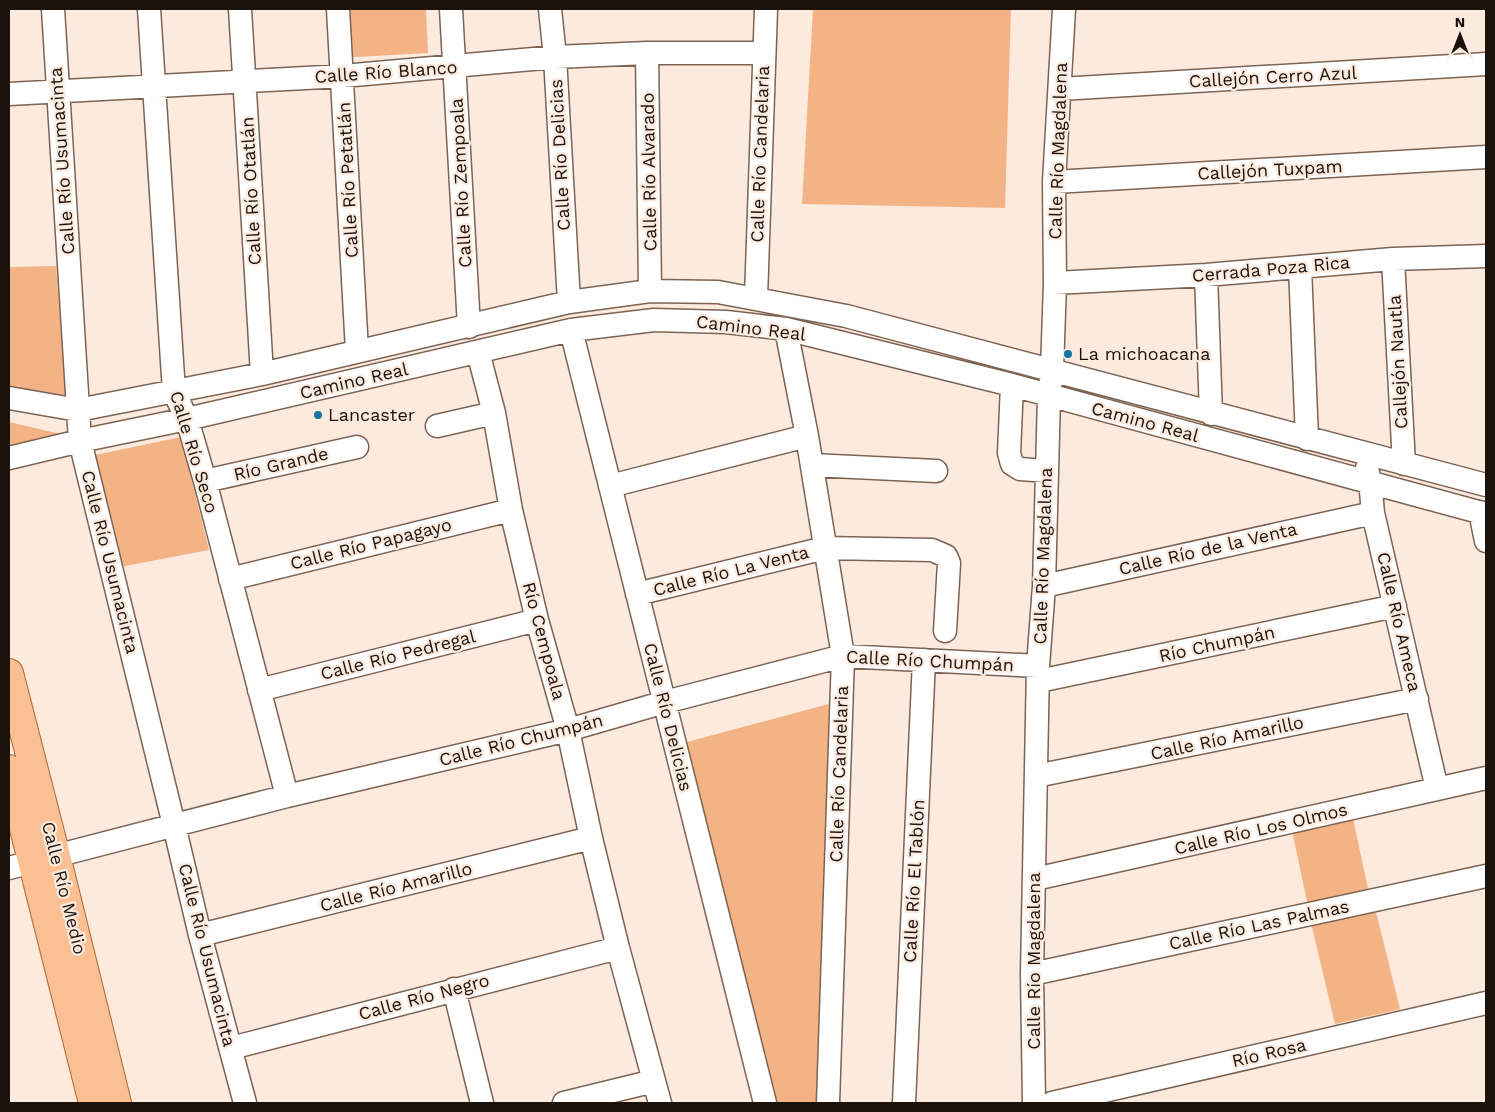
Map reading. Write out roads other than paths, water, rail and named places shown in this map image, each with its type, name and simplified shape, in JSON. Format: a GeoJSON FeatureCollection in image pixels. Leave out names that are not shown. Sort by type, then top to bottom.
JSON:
{"type":"FeatureCollection","features":[{"type":"Feature","properties":{"kind":"main road","name":"Calle Río Medio"},"geometry":{"type":"LineString","coordinates":[[9,673],[32,862],[117,1103]]}},
{"type":"Feature","properties":{"kind":"main road","name":"Calle Río Medio"},"geometry":{"type":"LineString","coordinates":[[9,769],[93,1103]]}},
{"type":"Feature","properties":{"kind":"street","name":"Calle Río Usumacinta"},"geometry":{"type":"LineString","coordinates":[[53,9],[80,441],[200,936],[245,1103]]}},
{"type":"Feature","properties":{"kind":"street","name":"Calle Río Seco"},"geometry":{"type":"LineString","coordinates":[[149,9],[174,392],[187,419],[205,481],[286,796]]}},
{"type":"Feature","properties":{"kind":"street","name":"Calle Río Otatlán"},"geometry":{"type":"LineString","coordinates":[[240,9],[262,374]]}},
{"type":"Feature","properties":{"kind":"street","name":"Calle Río Petatlán"},"geometry":{"type":"LineString","coordinates":[[338,9],[358,351]]}},
{"type":"Feature","properties":{"kind":"street","name":"Calle Río Zempoala"},"geometry":{"type":"LineString","coordinates":[[451,9],[469,327]]}},
{"type":"Feature","properties":{"kind":"street","name":"Calle Río Delicias"},"geometry":{"type":"LineString","coordinates":[[550,9],[555,57],[569,302]]}},
{"type":"Feature","properties":{"kind":"street","name":"Calle Río Candelaria"},"geometry":{"type":"LineString","coordinates":[[756,298],[766,9]]}},
{"type":"Feature","properties":{"kind":"street","name":"Calle Río Magdalena"},"geometry":{"type":"LineString","coordinates":[[1034,1103],[1032,974],[1038,674],[1044,586],[1046,471],[1055,283],[1054,182],[1064,9]]}},
{"type":"Feature","properties":{"kind":"street","name":"Calle Río Blanco"},"geometry":{"type":"LineString","coordinates":[[9,94],[343,76],[555,57],[647,53],[764,53]]}},
{"type":"Feature","properties":{"kind":"street","name":"Calle Río Alvarado"},"geometry":{"type":"LineString","coordinates":[[647,53],[650,291]]}},
{"type":"Feature","properties":{"kind":"street","name":"Callejón Cerro Azul"},"geometry":{"type":"LineString","coordinates":[[1060,90],[1486,64]]}},
{"type":"Feature","properties":{"kind":"street","name":"Callejón Tuxpam"},"geometry":{"type":"LineString","coordinates":[[1054,182],[1486,158]]}},
{"type":"Feature","properties":{"kind":"street","name":"Cerrada Poza Rica"},"geometry":{"type":"LineString","coordinates":[[1055,283],[1206,275],[1392,259],[1486,256]]}},
{"type":"Feature","properties":{"kind":"street","name":"Callejón Nautla"},"geometry":{"type":"LineString","coordinates":[[1392,259],[1404,464]]}},
{"type":"Feature","properties":{"kind":"street"},"geometry":{"type":"LineString","coordinates":[[1300,267],[1307,439]]}},
{"type":"Feature","properties":{"kind":"street"},"geometry":{"type":"LineString","coordinates":[[1206,275],[1211,414]]}},
{"type":"Feature","properties":{"kind":"street","name":"Camino Real"},"geometry":{"type":"LineString","coordinates":[[9,398],[78,410],[262,374],[469,327],[569,302],[650,291],[718,292],[846,316],[1211,414],[1486,485]]}},
{"type":"Feature","properties":{"kind":"street"},"geometry":{"type":"LineString","coordinates":[[839,342],[846,316]]}},
{"type":"Feature","properties":{"kind":"street","name":"Camino Real"},"geometry":{"type":"LineString","coordinates":[[9,458],[343,384],[571,330],[654,320],[726,322],[786,329],[1012,385],[1483,513]]}},
{"type":"Feature","properties":{"kind":"street","name":"Calle Río Candelaria"},"geometry":{"type":"LineString","coordinates":[[786,329],[807,436],[843,656],[828,1103]]}},
{"type":"Feature","properties":{"kind":"street","name":"Calle Río Delicias"},"geometry":{"type":"LineString","coordinates":[[571,330],[765,1103]]}},
{"type":"Feature","properties":{"kind":"street"},"geometry":{"type":"LineString","coordinates":[[407,340],[412,368]]}},
{"type":"Feature","properties":{"kind":"street","name":"Río Cempoala"},"geometry":{"type":"LineString","coordinates":[[478,352],[494,413],[511,510],[537,620],[568,730],[618,948],[660,1103]]}},
{"type":"Feature","properties":{"kind":"street"},"geometry":{"type":"LineString","coordinates":[[336,357],[343,384]]}},
{"type":"Feature","properties":{"kind":"street"},"geometry":{"type":"LineString","coordinates":[[1012,385],[1009,453],[1012,464],[1020,469],[1046,471]]}},
{"type":"Feature","properties":{"kind":"street"},"geometry":{"type":"LineString","coordinates":[[437,426],[494,413]]}},
{"type":"Feature","properties":{"kind":"street"},"geometry":{"type":"LineString","coordinates":[[610,486],[807,436]]}},
{"type":"Feature","properties":{"kind":"street","name":"Río Grande"},"geometry":{"type":"LineString","coordinates":[[205,481],[357,447]]}},
{"type":"Feature","properties":{"kind":"street","name":"Calle Río Ameca"},"geometry":{"type":"LineString","coordinates":[[1363,454],[1370,481],[1373,513],[1437,789]]}},
{"type":"Feature","properties":{"kind":"street"},"geometry":{"type":"LineString","coordinates":[[812,465],[936,471]]}},
{"type":"Feature","properties":{"kind":"street","name":"Calle Río Papagayo"},"geometry":{"type":"LineString","coordinates":[[230,579],[511,510]]}},
{"type":"Feature","properties":{"kind":"street","name":"Calle Río de la Venta"},"geometry":{"type":"LineString","coordinates":[[1044,586],[1373,513]]}},
{"type":"Feature","properties":{"kind":"street"},"geometry":{"type":"LineString","coordinates":[[1483,513],[1486,541]]}},
{"type":"Feature","properties":{"kind":"street","name":"Calle Río La Venta"},"geometry":{"type":"LineString","coordinates":[[637,594],[825,548],[932,550],[946,556],[950,570],[945,630]]}},
{"type":"Feature","properties":{"kind":"street","name":"Río Chumpán"},"geometry":{"type":"LineString","coordinates":[[1038,674],[1395,606]]}},
{"type":"Feature","properties":{"kind":"street","name":"Calle Río Pedregal"},"geometry":{"type":"LineString","coordinates":[[259,690],[537,620]]}},
{"type":"Feature","properties":{"kind":"street","name":"Calle Río Chumpán"},"geometry":{"type":"LineString","coordinates":[[32,862],[286,796],[568,730],[665,702],[843,656],[924,660],[1038,674]]}},
{"type":"Feature","properties":{"kind":"street","name":"Calle Río El Tablón"},"geometry":{"type":"LineString","coordinates":[[904,1103],[924,660]]}},
{"type":"Feature","properties":{"kind":"street","name":"Calle Río Amarillo"},"geometry":{"type":"LineString","coordinates":[[1036,776],[1417,699]]}},
{"type":"Feature","properties":{"kind":"street","name":"Calle Río Los Olmos"},"geometry":{"type":"LineString","coordinates":[[1035,879],[1486,778]]}},
{"type":"Feature","properties":{"kind":"street","name":"Calle Río Amarillo"},"geometry":{"type":"LineString","coordinates":[[200,936],[592,838]]}},
{"type":"Feature","properties":{"kind":"street","name":"Calle Río Las Palmas"},"geometry":{"type":"LineString","coordinates":[[1032,974],[1486,876]]}},
{"type":"Feature","properties":{"kind":"street","name":"Calle Río Negro"},"geometry":{"type":"LineString","coordinates":[[231,1048],[618,948]]}},
{"type":"Feature","properties":{"kind":"street"},"geometry":{"type":"LineString","coordinates":[[454,989],[482,1103]]}},
{"type":"Feature","properties":{"kind":"street","name":"Río Rosa"},"geometry":{"type":"LineString","coordinates":[[1052,1103],[1486,1003]]}},
{"type":"Feature","properties":{"kind":"street"},"geometry":{"type":"LineString","coordinates":[[564,1103],[654,1081]]}},
{"type":"Feature","properties":{"kind":"place","name":"La michoacana"},"geometry":{"type":"Point","coordinates":[1068,354]}},
{"type":"Feature","properties":{"kind":"place","name":"Lancaster"},"geometry":{"type":"Point","coordinates":[318,415]}}]}
